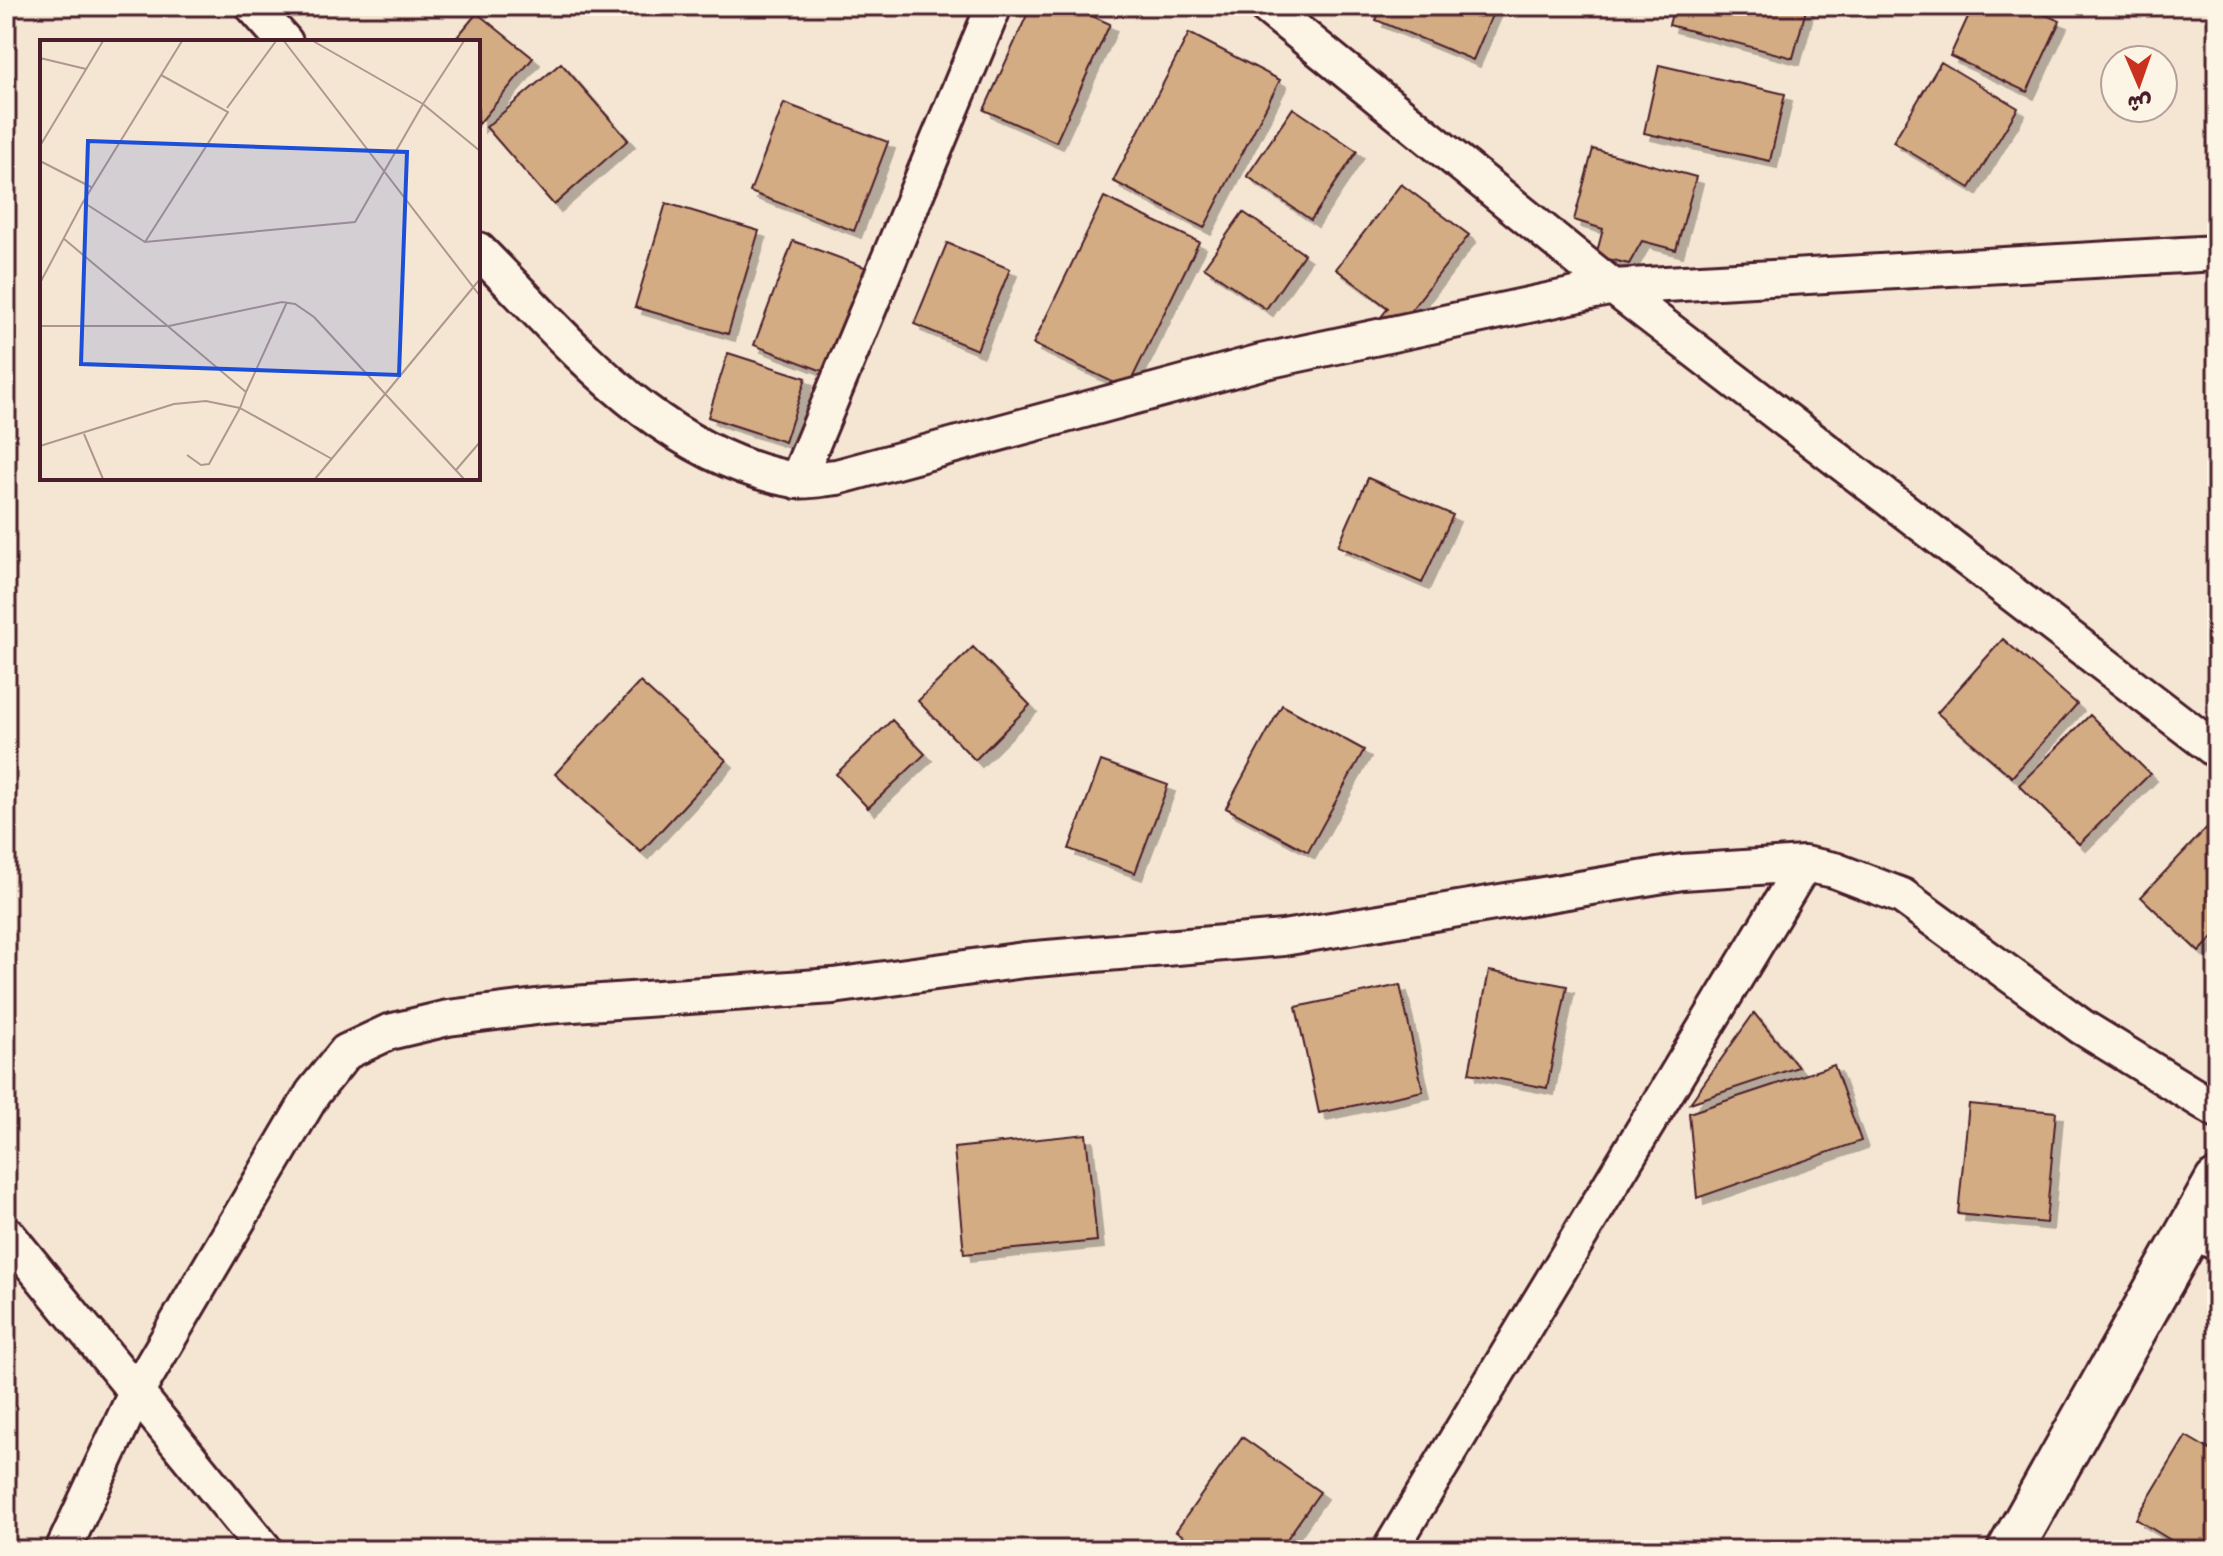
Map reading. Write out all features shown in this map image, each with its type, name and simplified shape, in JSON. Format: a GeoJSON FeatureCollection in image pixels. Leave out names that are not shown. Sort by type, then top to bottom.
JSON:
{"type":"FeatureCollection","features":[{"type":"Feature","properties":{"kind":"street"},"geometry":{"type":"LineString","coordinates":[[253,6],[283,40]]}},
{"type":"Feature","properties":{"kind":"street"},"geometry":{"type":"LineString","coordinates":[[797,481],[994,6]]}},
{"type":"Feature","properties":{"kind":"street"},"geometry":{"type":"LineString","coordinates":[[1266,6],[1613,287],[2217,751]]}},
{"type":"Feature","properties":{"kind":"street"},"geometry":{"type":"LineString","coordinates":[[480,252],[608,380],[651,417],[713,452],[797,481],[837,477],[1261,362],[1613,287],[2217,253]]}},
{"type":"Feature","properties":{"kind":"street"},"geometry":{"type":"LineString","coordinates":[[1390,1550],[1804,864]]}},
{"type":"Feature","properties":{"kind":"street"},"geometry":{"type":"LineString","coordinates":[[63,1550],[136,1393],[313,1093],[346,1052],[389,1032],[448,1018],[544,1006],[833,986],[1024,960],[1283,938],[1682,872],[1804,864],[1865,880],[1902,896],[2082,1027],[2217,1110]]}},
{"type":"Feature","properties":{"kind":"street"},"geometry":{"type":"LineString","coordinates":[[2010,1550],[2204,1236],[2217,1182]]}},
{"type":"Feature","properties":{"kind":"street"},"geometry":{"type":"LineString","coordinates":[[6,1233],[265,1550]]}},
{"type":"Feature","properties":{"kind":"building"},"geometry":{"type":"Polygon","coordinates":[[[1031,6],[1070,6],[1110,24],[1056,142],[984,110],[1031,6]]]}},
{"type":"Feature","properties":{"kind":"building"},"geometry":{"type":"Polygon","coordinates":[[[1382,6],[1496,6],[1473,60],[1376,20],[1382,6]]]}},
{"type":"Feature","properties":{"kind":"building"},"geometry":{"type":"Polygon","coordinates":[[[1674,6],[1807,6],[1793,58],[1669,25],[1674,6]]]}},
{"type":"Feature","properties":{"kind":"building"},"geometry":{"type":"Polygon","coordinates":[[[1973,6],[2025,6],[2060,21],[2027,92],[1950,56],[1973,6]]]}},
{"type":"Feature","properties":{"kind":"building"},"geometry":{"type":"Polygon","coordinates":[[[477,13],[533,58],[480,123],[480,40],[455,40],[477,13]]]}},
{"type":"Feature","properties":{"kind":"building"},"geometry":{"type":"Polygon","coordinates":[[[1189,33],[1280,80],[1204,228],[1113,181],[1189,33]]]}},
{"type":"Feature","properties":{"kind":"building"},"geometry":{"type":"Polygon","coordinates":[[[1941,62],[2018,108],[1970,188],[1893,142],[1941,62]]]}},
{"type":"Feature","properties":{"kind":"building"},"geometry":{"type":"Polygon","coordinates":[[[561,63],[628,140],[554,205],[486,127],[561,63]]]}},
{"type":"Feature","properties":{"kind":"building"},"geometry":{"type":"Polygon","coordinates":[[[1659,65],[1785,94],[1770,161],[1644,133],[1659,65]]]}},
{"type":"Feature","properties":{"kind":"building"},"geometry":{"type":"Polygon","coordinates":[[[784,103],[888,142],[854,231],[750,192],[784,103]]]}},
{"type":"Feature","properties":{"kind":"building"},"geometry":{"type":"Polygon","coordinates":[[[1293,108],[1357,151],[1311,220],[1247,176],[1293,108]]]}},
{"type":"Feature","properties":{"kind":"building"},"geometry":{"type":"Polygon","coordinates":[[[1593,149],[1696,177],[1676,250],[1642,241],[1629,264],[1596,256],[1603,229],[1574,220],[1593,149]]]}},
{"type":"Feature","properties":{"kind":"building"},"geometry":{"type":"Polygon","coordinates":[[[1401,184],[1469,235],[1398,327],[1378,321],[1388,308],[1336,269],[1401,184]]]}},
{"type":"Feature","properties":{"kind":"building"},"geometry":{"type":"Polygon","coordinates":[[[1104,197],[1199,242],[1127,389],[1033,344],[1104,197]]]}},
{"type":"Feature","properties":{"kind":"building"},"geometry":{"type":"Polygon","coordinates":[[[666,203],[759,231],[728,334],[635,307],[666,203]]]}},
{"type":"Feature","properties":{"kind":"building"},"geometry":{"type":"Polygon","coordinates":[[[1243,212],[1304,254],[1266,309],[1204,267],[1243,212]]]}},
{"type":"Feature","properties":{"kind":"building"},"geometry":{"type":"Polygon","coordinates":[[[793,241],[873,270],[833,375],[754,345],[793,241]]]}},
{"type":"Feature","properties":{"kind":"building"},"geometry":{"type":"Polygon","coordinates":[[[947,243],[1010,269],[977,350],[914,324],[947,243]]]}},
{"type":"Feature","properties":{"kind":"building"},"geometry":{"type":"Polygon","coordinates":[[[728,353],[806,378],[785,442],[708,417],[728,353]]]}},
{"type":"Feature","properties":{"kind":"building"},"geometry":{"type":"Polygon","coordinates":[[[1368,478],[1453,515],[1422,583],[1338,546],[1368,478]]]}},
{"type":"Feature","properties":{"kind":"building"},"geometry":{"type":"Polygon","coordinates":[[[2003,639],[2077,704],[2012,777],[1937,713],[2003,639]]]}},
{"type":"Feature","properties":{"kind":"building"},"geometry":{"type":"Polygon","coordinates":[[[973,647],[1030,705],[975,760],[918,701],[973,647]]]}},
{"type":"Feature","properties":{"kind":"building"},"geometry":{"type":"Polygon","coordinates":[[[640,682],[726,760],[641,852],[555,774],[640,682]]]}},
{"type":"Feature","properties":{"kind":"building"},"geometry":{"type":"Polygon","coordinates":[[[1282,705],[1364,750],[1308,852],[1226,808],[1282,705]]]}},
{"type":"Feature","properties":{"kind":"building"},"geometry":{"type":"Polygon","coordinates":[[[2090,715],[2150,774],[2079,844],[2019,785],[2090,715]]]}},
{"type":"Feature","properties":{"kind":"building"},"geometry":{"type":"Polygon","coordinates":[[[892,720],[925,754],[868,808],[836,774],[892,720]]]}},
{"type":"Feature","properties":{"kind":"building"},"geometry":{"type":"Polygon","coordinates":[[[1101,761],[1168,785],[1135,873],[1069,849],[1101,761]]]}},
{"type":"Feature","properties":{"kind":"building"},"geometry":{"type":"Polygon","coordinates":[[[2215,819],[2217,933],[2199,952],[2141,897],[2215,819]]]}},
{"type":"Feature","properties":{"kind":"building"},"geometry":{"type":"Polygon","coordinates":[[[1489,971],[1567,986],[1547,1088],[1469,1073],[1489,971]]]}},
{"type":"Feature","properties":{"kind":"building"},"geometry":{"type":"Polygon","coordinates":[[[1400,985],[1423,1091],[1319,1113],[1296,1007],[1400,985]]]}},
{"type":"Feature","properties":{"kind":"building"},"geometry":{"type":"Polygon","coordinates":[[[1754,1013],[1798,1067],[1690,1103],[1754,1013]]]}},
{"type":"Feature","properties":{"kind":"building"},"geometry":{"type":"Polygon","coordinates":[[[1834,1065],[1861,1141],[1697,1198],[1689,1113],[1834,1065]]]}},
{"type":"Feature","properties":{"kind":"building"},"geometry":{"type":"Polygon","coordinates":[[[1969,1104],[2056,1112],[2046,1223],[1958,1214],[1969,1104]]]}},
{"type":"Feature","properties":{"kind":"building"},"geometry":{"type":"Polygon","coordinates":[[[1086,1134],[1097,1241],[964,1254],[954,1148],[1086,1134]]]}},
{"type":"Feature","properties":{"kind":"building"},"geometry":{"type":"Polygon","coordinates":[[[2186,1436],[2217,1454],[2217,1550],[2187,1550],[2136,1519],[2186,1436]]]}},
{"type":"Feature","properties":{"kind":"building"},"geometry":{"type":"Polygon","coordinates":[[[1242,1437],[1320,1492],[1279,1550],[1204,1550],[1176,1531],[1242,1437]]]}}]}
